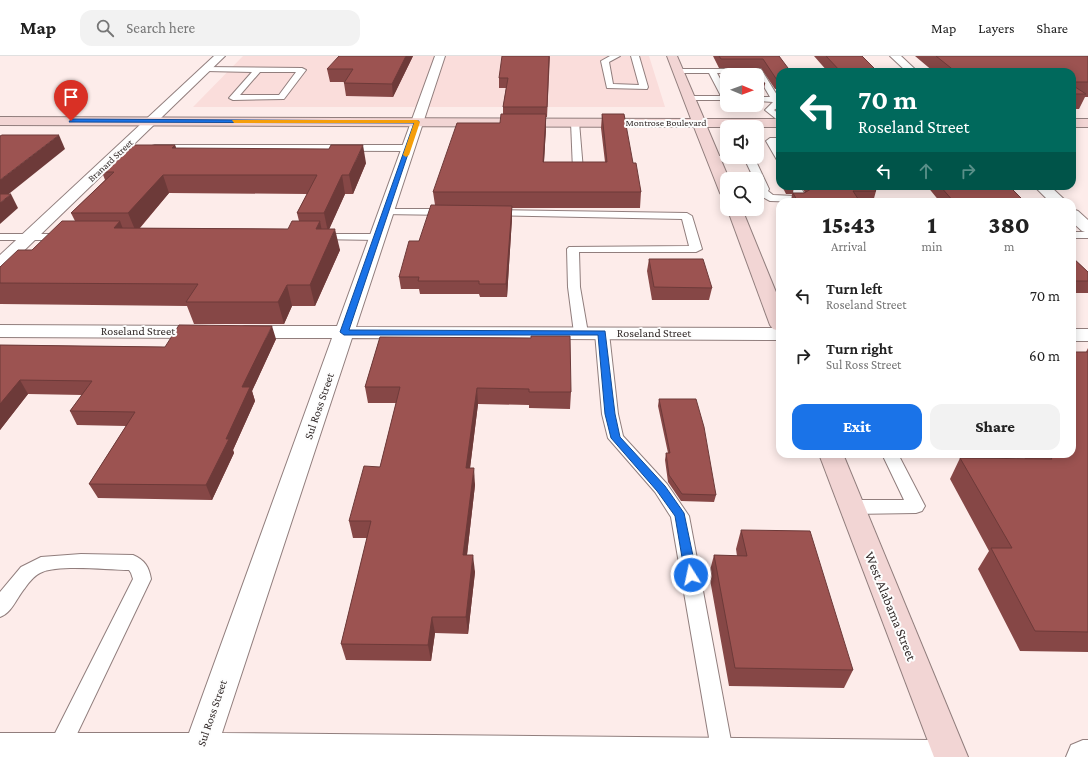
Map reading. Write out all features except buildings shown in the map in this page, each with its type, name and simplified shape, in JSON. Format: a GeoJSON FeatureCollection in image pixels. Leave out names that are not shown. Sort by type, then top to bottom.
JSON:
{"type":"FeatureCollection","features":[{"type":"Feature","properties":{"kind":"main road"},"geometry":{"type":"LineString","coordinates":[[672,56],[720,174]]}},
{"type":"Feature","properties":{"kind":"main road","name":"Montrose Boulevard"},"geometry":{"type":"LineString","coordinates":[[0,121],[776,123]]}},
{"type":"Feature","properties":{"kind":"main road"},"geometry":{"type":"LineString","coordinates":[[1076,123],[1088,123]]}},
{"type":"Feature","properties":{"kind":"main road"},"geometry":{"type":"LineString","coordinates":[[737,216],[776,315]]}},
{"type":"Feature","properties":{"kind":"main road","name":"West Alabama Street"},"geometry":{"type":"LineString","coordinates":[[833,458],[951,757]]}},
{"type":"Feature","properties":{"kind":"street","name":"Branard Street"},"geometry":{"type":"LineString","coordinates":[[0,264],[220,56]]}},
{"type":"Feature","properties":{"kind":"street","name":"Sul Ross Street"},"geometry":{"type":"LineString","coordinates":[[198,754],[440,56]]}},
{"type":"Feature","properties":{"kind":"street"},"geometry":{"type":"LineString","coordinates":[[895,56],[908,68]]}},
{"type":"Feature","properties":{"kind":"street"},"geometry":{"type":"LineString","coordinates":[[1046,190],[1054,198]]}},
{"type":"Feature","properties":{"kind":"street"},"geometry":{"type":"LineString","coordinates":[[1076,218],[1088,228]]}},
{"type":"Feature","properties":{"kind":"street","name":"Roseland Street"},"geometry":{"type":"LineString","coordinates":[[0,331],[776,334]]}},
{"type":"Feature","properties":{"kind":"street"},"geometry":{"type":"LineString","coordinates":[[1076,335],[1088,335]]}},
{"type":"Feature","properties":{"kind":"street"},"geometry":{"type":"LineString","coordinates":[[0,750],[55,753],[930,757]]}},
{"type":"Feature","properties":{"kind":"street"},"geometry":{"type":"LineString","coordinates":[[1083,757],[1088,757]]}},
{"type":"Feature","properties":{"kind":"lane"},"geometry":{"type":"LineString","coordinates":[[616,56],[605,61],[610,86],[644,87],[635,56]]}},
{"type":"Feature","properties":{"kind":"lane"},"geometry":{"type":"LineString","coordinates":[[206,70],[258,70],[302,70],[281,97],[233,98],[258,70]]}},
{"type":"Feature","properties":{"kind":"lane"},"geometry":{"type":"LineString","coordinates":[[678,71],[758,71],[776,100]]}},
{"type":"Feature","properties":{"kind":"lane"},"geometry":{"type":"LineString","coordinates":[[712,71],[720,86]]}},
{"type":"Feature","properties":{"kind":"lane"},"geometry":{"type":"LineString","coordinates":[[689,98],[720,98]]}},
{"type":"Feature","properties":{"kind":"lane"},"geometry":{"type":"LineString","coordinates":[[764,101],[776,103]]}},
{"type":"Feature","properties":{"kind":"lane"},"geometry":{"type":"LineString","coordinates":[[776,105],[769,110],[776,116]]}},
{"type":"Feature","properties":{"kind":"lane"},"geometry":{"type":"LineString","coordinates":[[575,122],[578,170]]}},
{"type":"Feature","properties":{"kind":"lane"},"geometry":{"type":"LineString","coordinates":[[776,141],[767,141],[776,153]]}},
{"type":"Feature","properties":{"kind":"lane"},"geometry":{"type":"LineString","coordinates":[[122,148],[408,148]]}},
{"type":"Feature","properties":{"kind":"lane"},"geometry":{"type":"LineString","coordinates":[[714,159],[720,159]]}},
{"type":"Feature","properties":{"kind":"lane"},"geometry":{"type":"LineString","coordinates":[[764,194],[770,198],[776,198]]}},
{"type":"Feature","properties":{"kind":"lane"},"geometry":{"type":"LineString","coordinates":[[386,212],[461,212]]}},
{"type":"Feature","properties":{"kind":"lane"},"geometry":{"type":"LineString","coordinates":[[483,213],[687,216],[696,249],[573,249],[574,287],[580,333]]}},
{"type":"Feature","properties":{"kind":"lane"},"geometry":{"type":"LineString","coordinates":[[1076,235],[1088,235]]}},
{"type":"Feature","properties":{"kind":"lane"},"geometry":{"type":"LineString","coordinates":[[0,237],[80,237]]}},
{"type":"Feature","properties":{"kind":"lane"},"geometry":{"type":"LineString","coordinates":[[302,237],[378,237]]}},
{"type":"Feature","properties":{"kind":"lane"},"geometry":{"type":"LineString","coordinates":[[602,333],[610,414],[616,438],[661,488],[680,516],[723,755]]}},
{"type":"Feature","properties":{"kind":"lane"},"geometry":{"type":"LineString","coordinates":[[852,507],[916,506],[892,458]]}},
{"type":"Feature","properties":{"kind":"lane"},"geometry":{"type":"LineString","coordinates":[[0,609],[18,581],[34,568],[50,562],[133,563],[140,569],[142,579],[55,753]]}},
{"type":"Feature","properties":{"kind":"shaded area"},"geometry":{"type":"Polygon","coordinates":[[[243,56],[649,56],[665,107],[193,107],[243,56]]]}},
{"type":"Feature","properties":{"kind":"slow traffic"},"geometry":{"type":"LineString","coordinates":[[234,121],[417,122],[406,155]]}},
{"type":"Feature","properties":{"kind":"route"},"geometry":{"type":"LineString","coordinates":[[71,121],[417,122],[353,310],[344,332],[602,333],[610,414],[616,438],[661,488],[680,516],[691,575]]}}]}
